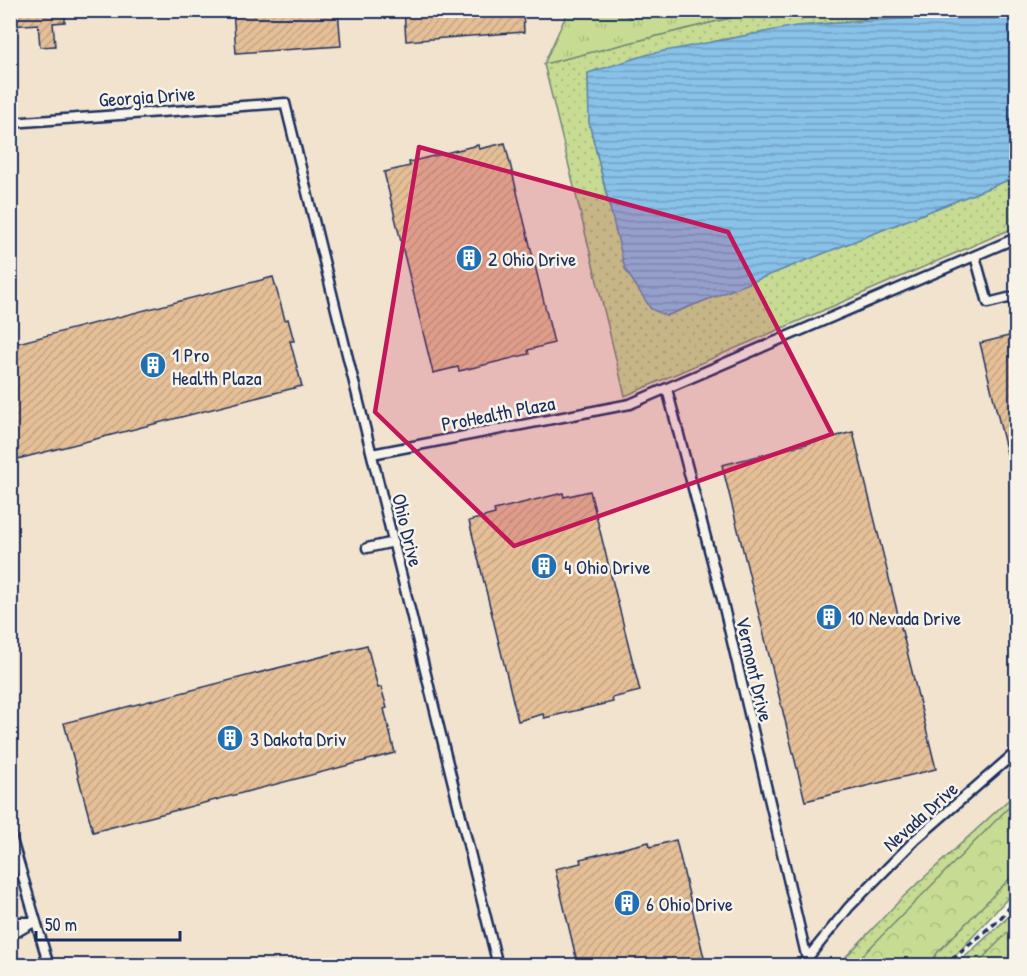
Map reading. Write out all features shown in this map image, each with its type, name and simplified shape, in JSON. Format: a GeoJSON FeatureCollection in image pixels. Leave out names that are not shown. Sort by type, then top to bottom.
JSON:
{"type":"FeatureCollection","features":[{"type":"Feature","properties":{"kind":"lane","name":"Georgia Drive"},"geometry":{"type":"LineString","coordinates":[[10,123],[285,103]]}},
{"type":"Feature","properties":{"kind":"lane","name":"Ohio Drive"},"geometry":{"type":"LineString","coordinates":[[285,103],[498,966]]}},
{"type":"Feature","properties":{"kind":"lane","name":"ProHealth Plaza"},"geometry":{"type":"LineString","coordinates":[[372,454],[630,404],[1017,238]]}},
{"type":"Feature","properties":{"kind":"lane"},"geometry":{"type":"LineString","coordinates":[[975,256],[988,303],[1017,296]]}},
{"type":"Feature","properties":{"kind":"lane","name":"Vermont Drive"},"geometry":{"type":"LineString","coordinates":[[667,389],[722,599],[804,962]]}},
{"type":"Feature","properties":{"kind":"lane"},"geometry":{"type":"LineString","coordinates":[[367,548],[394,542]]}},
{"type":"Feature","properties":{"kind":"lane","name":"Nevada Drive"},"geometry":{"type":"LineString","coordinates":[[804,962],[849,907],[916,839],[1017,752]]}},
{"type":"Feature","properties":{"kind":"lane"},"geometry":{"type":"LineString","coordinates":[[10,833],[34,922],[49,966]]}},
{"type":"Feature","properties":{"kind":"lane"},"geometry":{"type":"LineString","coordinates":[[10,922],[34,922]]}},
{"type":"Feature","properties":{"kind":"lane"},"geometry":{"type":"LineString","coordinates":[[10,936],[34,922]]}},
{"type":"Feature","properties":{"kind":"path"},"geometry":{"type":"LineString","coordinates":[[944,966],[1001,918],[1017,900]]}},
{"type":"Feature","properties":{"kind":"highlighted area"},"geometry":{"type":"Polygon","coordinates":[[[419,147],[728,232],[832,434],[514,546],[375,412],[419,147]]]}},
{"type":"Feature","properties":{"kind":"shaded area"},"geometry":{"type":"Polygon","coordinates":[[[10,11],[568,11],[544,65],[625,396],[1016,227],[1016,856],[910,965],[11,965],[10,11]]]}},
{"type":"Feature","properties":{"kind":"green space"},"geometry":{"type":"Polygon","coordinates":[[[619,10],[662,11],[631,18],[619,10]]]}},
{"type":"Feature","properties":{"kind":"green space"},"geometry":{"type":"Polygon","coordinates":[[[568,11],[758,11],[544,64],[568,11]]]}},
{"type":"Feature","properties":{"kind":"green space"},"geometry":{"type":"Polygon","coordinates":[[[758,11],[1016,11],[1016,25],[1011,16],[958,15],[904,17],[797,27],[692,46],[588,73],[589,122],[609,206],[666,316],[1016,177],[1016,227],[625,396],[544,64],[758,11]]]}},
{"type":"Feature","properties":{"kind":"green space"},"geometry":{"type":"Polygon","coordinates":[[[1016,793],[1016,889],[947,965],[837,966],[903,897],[1016,793]]]}},
{"type":"Feature","properties":{"kind":"green space"},"geometry":{"type":"Polygon","coordinates":[[[1016,800],[1016,872],[937,953],[930,965],[853,965],[1016,800]]]}},
{"type":"Feature","properties":{"kind":"green space"},"geometry":{"type":"Polygon","coordinates":[[[1016,910],[1016,965],[955,966],[1016,910]]]}},
{"type":"Feature","properties":{"kind":"green space"},"geometry":{"type":"Polygon","coordinates":[[[1016,924],[1016,965],[976,965],[1016,924]]]}},
{"type":"Feature","properties":{"kind":"water"},"geometry":{"type":"Polygon","coordinates":[[[972,14],[1011,16],[1016,25],[1016,177],[666,316],[651,309],[625,269],[589,122],[588,73],[649,54],[796,26],[972,14]]]}},
{"type":"Feature","properties":{"kind":"building"},"geometry":{"type":"Polygon","coordinates":[[[10,10],[65,10],[65,22],[53,23],[55,46],[40,47],[38,24],[10,26],[10,10]]]}},
{"type":"Feature","properties":{"kind":"building"},"geometry":{"type":"Polygon","coordinates":[[[233,10],[338,10],[341,46],[236,53],[233,10]]]}},
{"type":"Feature","properties":{"kind":"building"},"geometry":{"type":"Polygon","coordinates":[[[404,10],[523,10],[524,32],[406,41],[404,10]]]}},
{"type":"Feature","properties":{"kind":"building","name":"2 Ohio Drive"},"geometry":{"type":"Polygon","coordinates":[[[505,143],[554,343],[528,350],[529,354],[459,371],[458,367],[433,373],[384,172],[410,166],[409,162],[478,145],[479,149],[505,143]]]}},
{"type":"Feature","properties":{"kind":"building","name":"1 Pro Health Plaza"},"geometry":{"type":"Polygon","coordinates":[[[273,277],[285,320],[288,319],[294,341],[290,341],[302,386],[10,461],[10,345],[273,277]]]}},
{"type":"Feature","properties":{"kind":"building"},"geometry":{"type":"Polygon","coordinates":[[[1017,334],[1017,469],[1011,470],[980,343],[1017,334]]]}},
{"type":"Feature","properties":{"kind":"building","name":"10 Nevada Drive"},"geometry":{"type":"Polygon","coordinates":[[[853,432],[936,769],[805,801],[722,465],[853,432]]]}},
{"type":"Feature","properties":{"kind":"building","name":"4 Ohio Drive"},"geometry":{"type":"Polygon","coordinates":[[[590,491],[640,691],[612,698],[613,702],[544,718],[543,714],[518,721],[469,521],[495,514],[494,510],[563,493],[564,497],[590,491]]]}},
{"type":"Feature","properties":{"kind":"building","name":"3 Dakota Driv"},"geometry":{"type":"Polygon","coordinates":[[[367,645],[378,688],[381,687],[387,708],[384,709],[395,753],[93,832],[64,723],[367,645]]]}},
{"type":"Feature","properties":{"kind":"building","name":"6 Ohio Drive"},"geometry":{"type":"Polygon","coordinates":[[[676,840],[706,966],[578,966],[555,869],[581,863],[580,859],[649,842],[650,847],[676,840]]]}},
{"type":"Feature","properties":{"kind":"place","name":"2 Ohio Drive"},"geometry":{"type":"Point","coordinates":[469,258]}},
{"type":"Feature","properties":{"kind":"place","name":"1 Pro Health Plaza"},"geometry":{"type":"Point","coordinates":[153,365]}},
{"type":"Feature","properties":{"kind":"place","name":"4 Ohio Drive"},"geometry":{"type":"Point","coordinates":[544,566]}},
{"type":"Feature","properties":{"kind":"place","name":"10 Nevada Drive"},"geometry":{"type":"Point","coordinates":[829,617]}},
{"type":"Feature","properties":{"kind":"place","name":"3 Dakota Driv"},"geometry":{"type":"Point","coordinates":[230,738]}},
{"type":"Feature","properties":{"kind":"place","name":"6 Ohio Drive"},"geometry":{"type":"Point","coordinates":[627,903]}}]}
